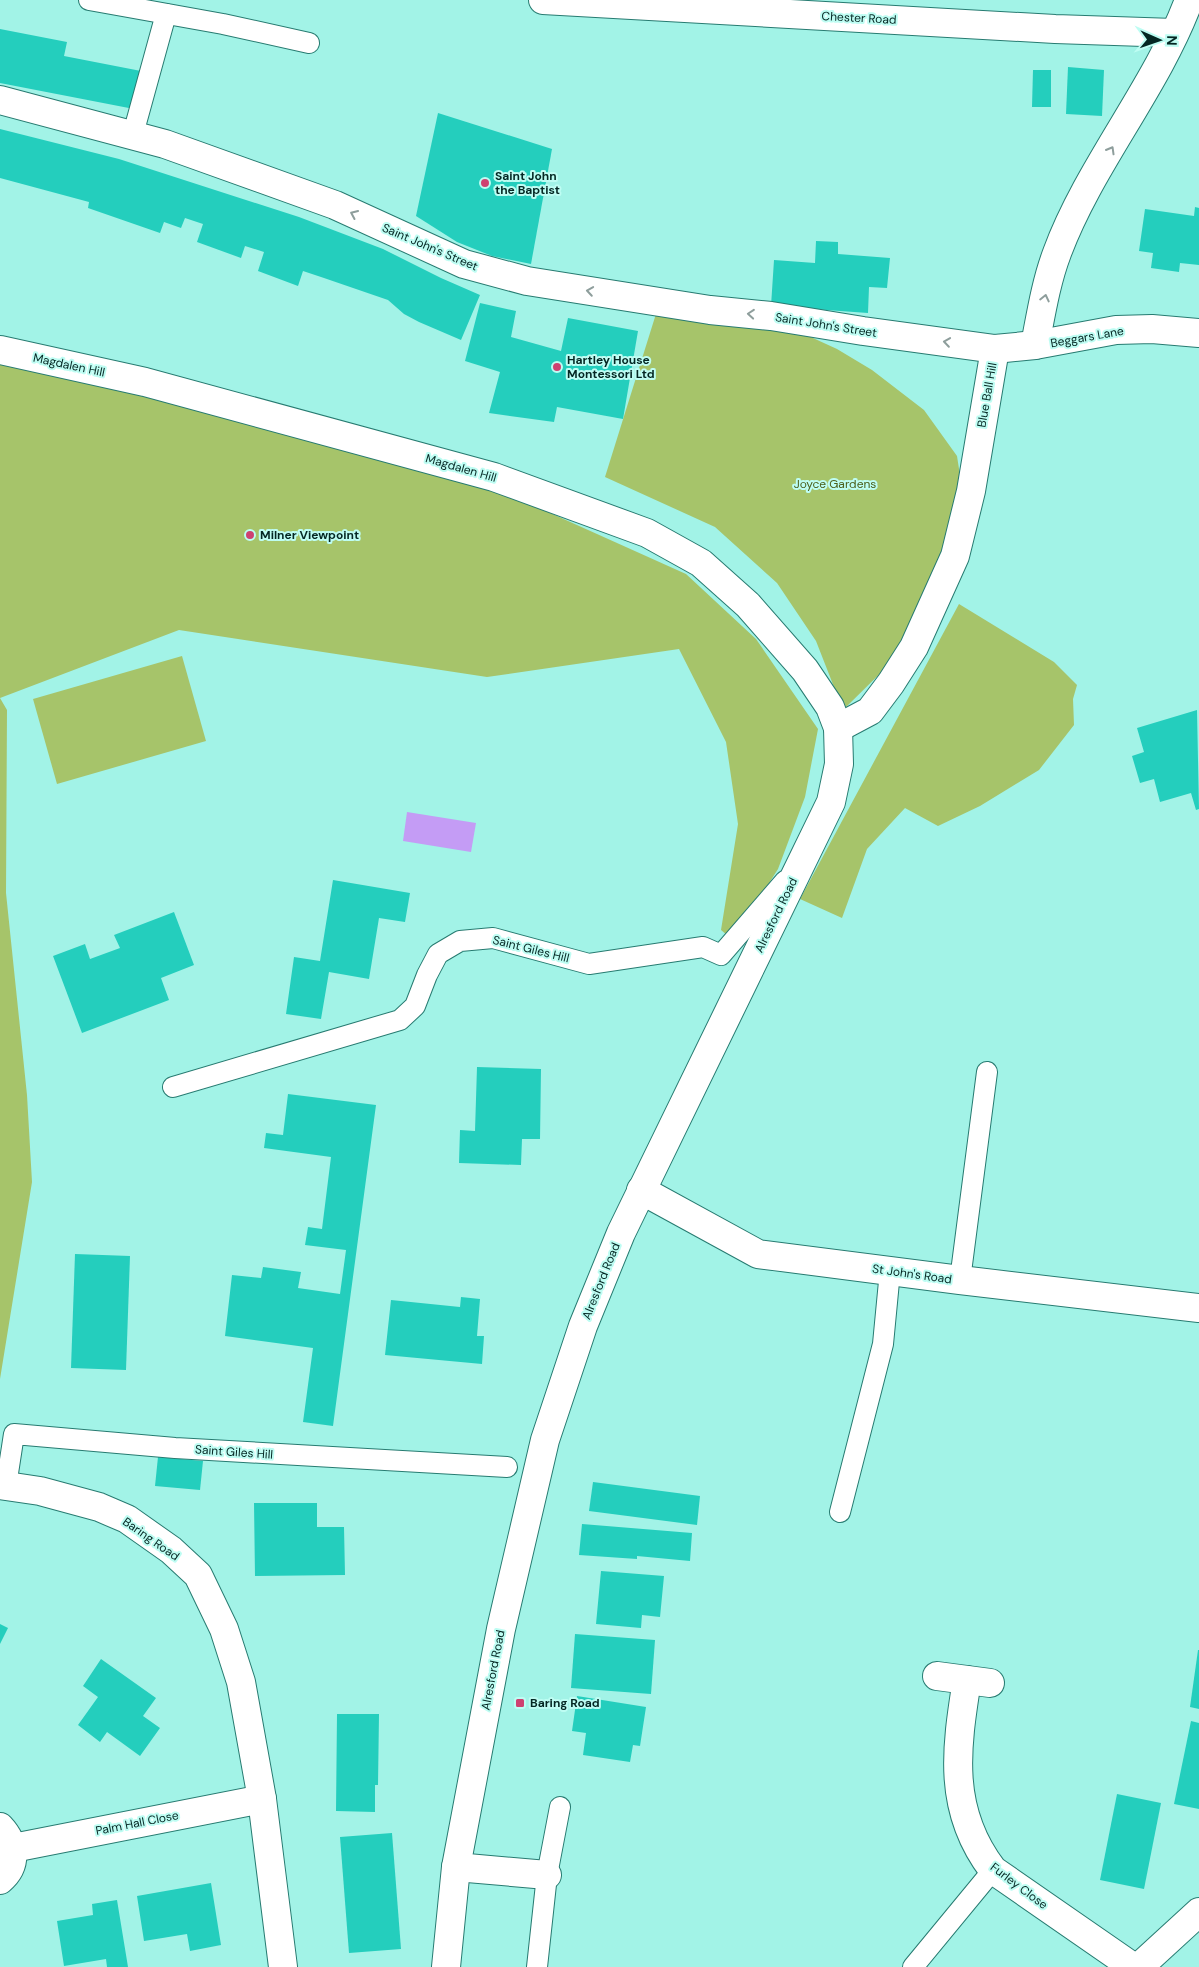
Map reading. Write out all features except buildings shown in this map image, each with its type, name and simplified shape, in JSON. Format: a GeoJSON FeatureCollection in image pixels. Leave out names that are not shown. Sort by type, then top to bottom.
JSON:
{"type":"FeatureCollection","features":[{"type":"Feature","properties":{"kind":"street","name":"Chester Road"},"geometry":{"type":"LineString","coordinates":[[543,0],[1045,29],[1174,33]]}},
{"type":"Feature","properties":{"kind":"street"},"geometry":{"type":"LineString","coordinates":[[1036,345],[1044,296],[1057,252],[1085,195],[1174,33],[1190,0]]}},
{"type":"Feature","properties":{"kind":"street","name":"Saint John's Street"},"geometry":{"type":"LineString","coordinates":[[0,100],[133,134],[335,205],[464,264],[528,281],[710,310],[771,316],[995,349]]}},
{"type":"Feature","properties":{"kind":"street","name":"Beggars Lane"},"geometry":{"type":"LineString","coordinates":[[1036,345],[1116,330],[1152,329],[1199,333]]}},
{"type":"Feature","properties":{"kind":"street","name":"Blue Ball Hill"},"geometry":{"type":"LineString","coordinates":[[838,728],[870,710],[891,683],[914,647],[955,556],[971,491],[995,349],[1036,345]]}},
{"type":"Feature","properties":{"kind":"street","name":"Magdalen Hill"},"geometry":{"type":"LineString","coordinates":[[0,350],[145,382],[308,424],[494,477],[634,526],[701,563],[748,605],[805,670],[830,707],[838,728]]}},
{"type":"Feature","properties":{"kind":"street","name":"Alresford Road"},"geometry":{"type":"LineString","coordinates":[[446,1967],[456,1868],[503,1619],[545,1440],[583,1326],[641,1190],[831,802],[839,764],[838,728]]}},
{"type":"Feature","properties":{"kind":"street","name":"St John's Road"},"geometry":{"type":"LineString","coordinates":[[641,1190],[758,1254],[1199,1308]]}},
{"type":"Feature","properties":{"kind":"street","name":"Baring Road"},"geometry":{"type":"LineString","coordinates":[[3,1486],[40,1491],[99,1507],[127,1519],[171,1550],[198,1575],[224,1629],[242,1682],[262,1799],[283,1967]]}},
{"type":"Feature","properties":{"kind":"street","name":"Furley Close"},"geometry":{"type":"LineString","coordinates":[[937,1676],[978,1682],[957,1744],[962,1802],[980,1853],[993,1870],[1133,1967]]}},
{"type":"Feature","properties":{"kind":"street","name":"Palm Hall Close"},"geometry":{"type":"LineString","coordinates":[[0,1880],[10,1869],[13,1859],[6,1838],[262,1799]]}},
{"type":"Feature","properties":{"kind":"street"},"geometry":{"type":"LineString","coordinates":[[456,1868],[547,1875]]}},
{"type":"Feature","properties":{"kind":"street"},"geometry":{"type":"LineString","coordinates":[[1139,1967],[1199,1912]]}},
{"type":"Feature","properties":{"kind":"lane"},"geometry":{"type":"LineString","coordinates":[[89,0],[309,43]]}},
{"type":"Feature","properties":{"kind":"lane"},"geometry":{"type":"LineString","coordinates":[[133,134],[166,14]]}},
{"type":"Feature","properties":{"kind":"lane","name":"Saint Giles Hill"},"geometry":{"type":"LineString","coordinates":[[173,1087],[400,1020],[415,1006],[427,975],[438,954],[460,941],[493,938],[589,964],[703,947],[721,955],[804,859]]}},
{"type":"Feature","properties":{"kind":"lane"},"geometry":{"type":"LineString","coordinates":[[960,1280],[987,1072]]}},
{"type":"Feature","properties":{"kind":"lane"},"geometry":{"type":"LineString","coordinates":[[840,1512],[883,1344],[890,1270]]}},
{"type":"Feature","properties":{"kind":"lane","name":"Saint Giles Hill"},"geometry":{"type":"LineString","coordinates":[[3,1486],[14,1434],[175,1448],[507,1467]]}},
{"type":"Feature","properties":{"kind":"lane"},"geometry":{"type":"LineString","coordinates":[[537,1967],[547,1875],[560,1807]]}},
{"type":"Feature","properties":{"kind":"lane"},"geometry":{"type":"LineString","coordinates":[[913,1967],[993,1870]]}},
{"type":"Feature","properties":{"kind":"green space","name":"Joyce Gardens"},"geometry":{"type":"Polygon","coordinates":[[[660,301],[802,333],[837,349],[872,370],[924,410],[957,456],[964,501],[908,646],[843,710],[816,641],[777,583],[715,527],[605,477],[660,301]]]}},
{"type":"Feature","properties":{"kind":"green space"},"geometry":{"type":"Polygon","coordinates":[[[0,349],[292,426],[528,503],[686,574],[756,639],[818,729],[805,797],[778,869],[733,940],[721,930],[738,824],[726,742],[679,649],[487,677],[179,630],[0,698],[0,349]]]}},
{"type":"Feature","properties":{"kind":"green space"},"geometry":{"type":"Polygon","coordinates":[[[959,604],[1054,662],[1077,685],[1073,699],[1074,725],[1039,770],[980,806],[938,826],[905,808],[867,849],[842,918],[800,899],[959,604]]]}},
{"type":"Feature","properties":{"kind":"green space"},"geometry":{"type":"Polygon","coordinates":[[[182,656],[206,741],[57,784],[33,699],[182,656]]]}},
{"type":"Feature","properties":{"kind":"green space"},"geometry":{"type":"Polygon","coordinates":[[[0,698],[7,710],[6,893],[27,1095],[32,1182],[0,1379],[0,698]]]}},
{"type":"Feature","properties":{"kind":"shaded area"},"geometry":{"type":"Polygon","coordinates":[[[407,812],[476,823],[471,852],[403,841],[407,812]]]}},
{"type":"Feature","properties":{"kind":"place","name":"Saint John the Baptist"},"geometry":{"type":"Point","coordinates":[485,183]}},
{"type":"Feature","properties":{"kind":"place","name":"Hartley House Montessori Ltd"},"geometry":{"type":"Point","coordinates":[557,367]}},
{"type":"Feature","properties":{"kind":"place","name":"Milner Viewpoint"},"geometry":{"type":"Point","coordinates":[250,535]}},
{"type":"Feature","properties":{"kind":"place","name":"Baring Road"},"geometry":{"type":"Point","coordinates":[520,1703]}}]}
